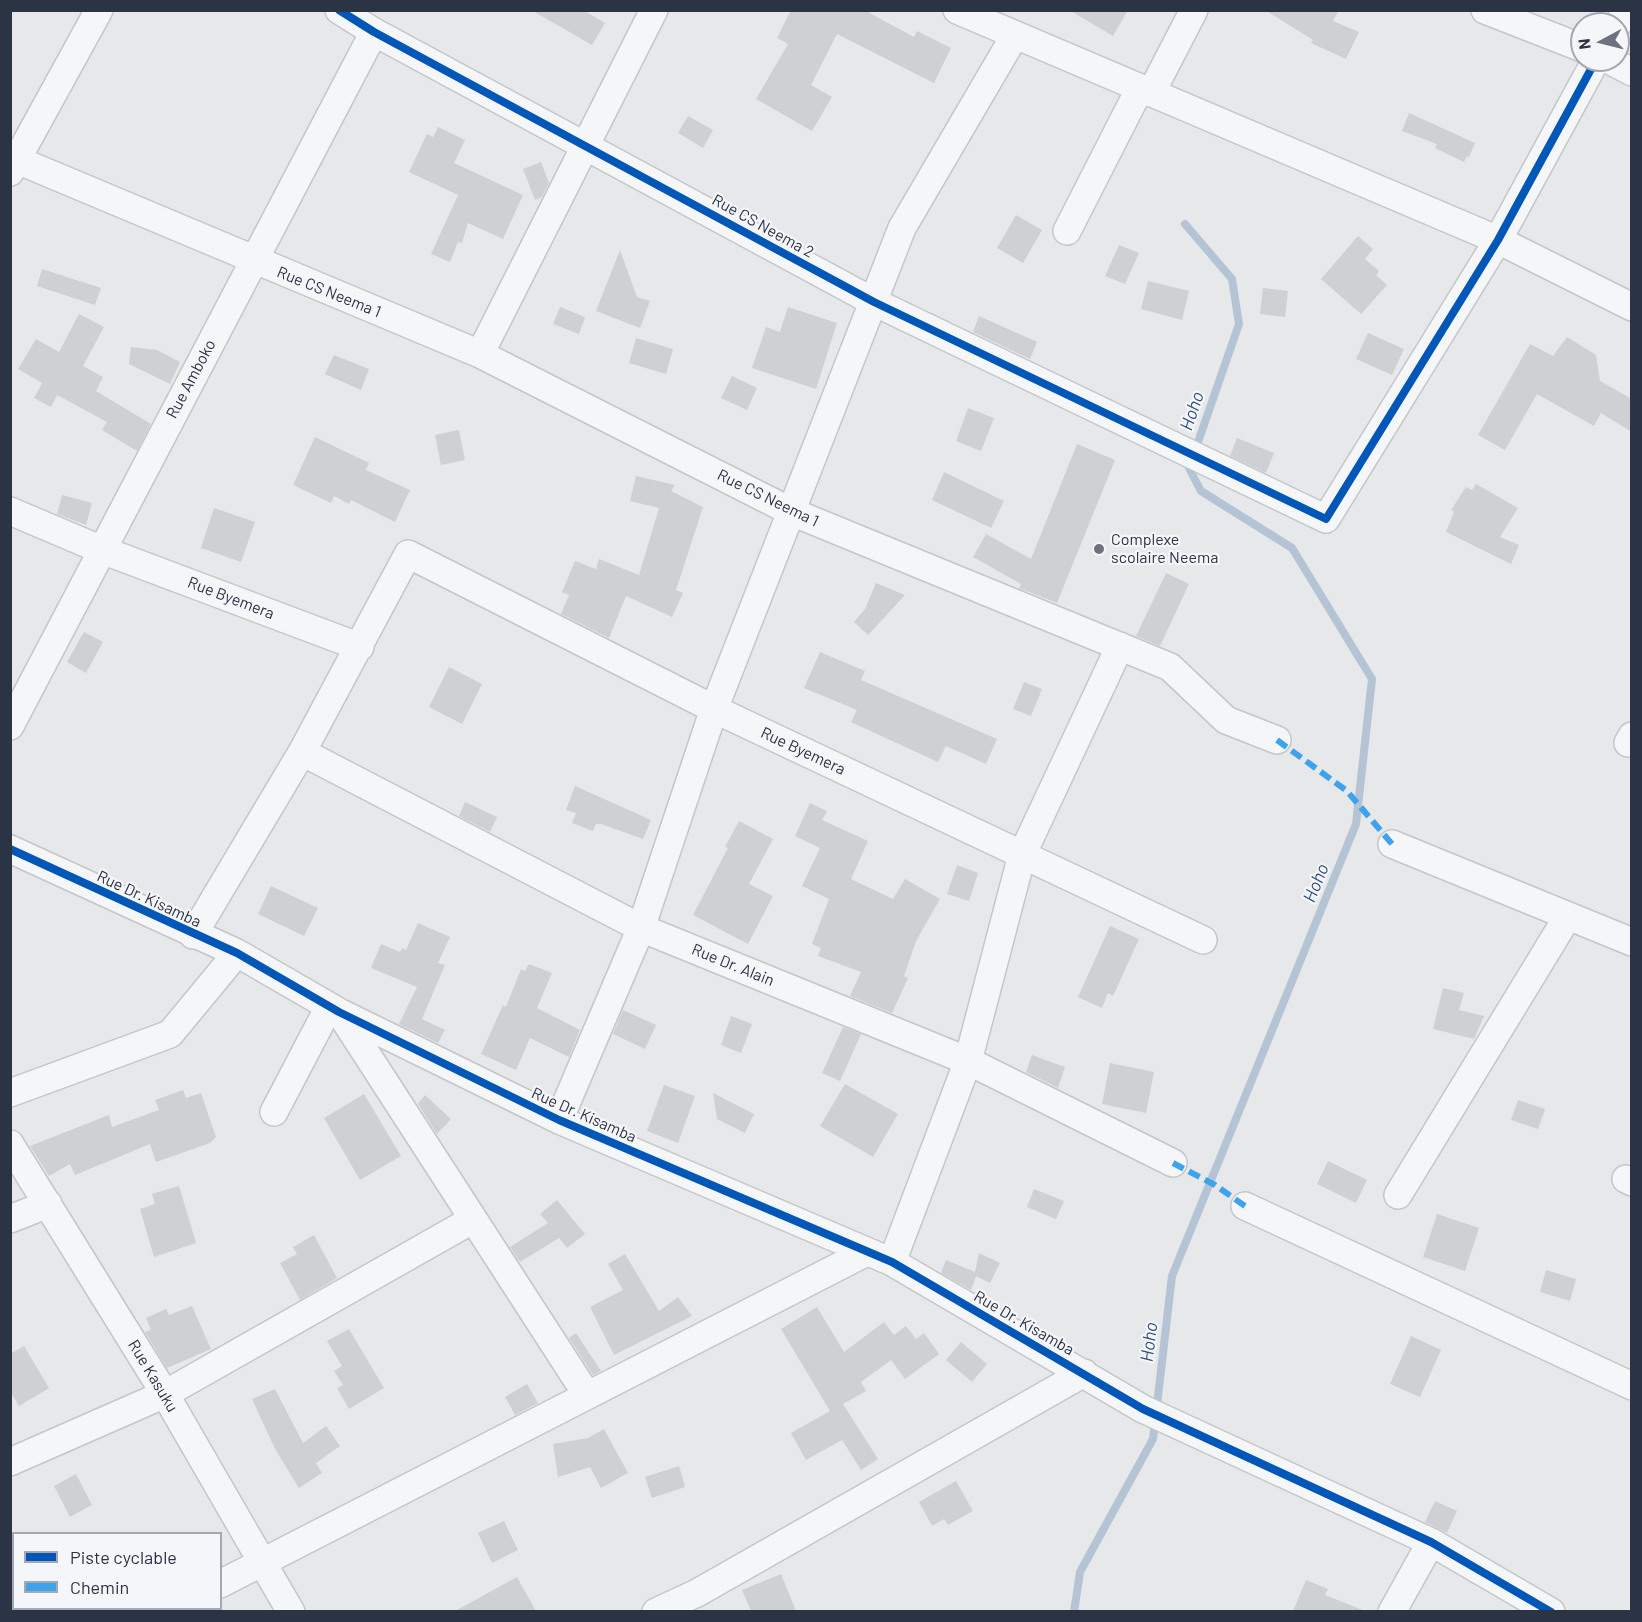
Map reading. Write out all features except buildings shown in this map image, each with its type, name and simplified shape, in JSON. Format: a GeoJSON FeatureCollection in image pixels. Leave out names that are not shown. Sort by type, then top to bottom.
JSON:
{"type":"FeatureCollection","features":[{"type":"Feature","properties":{"kind":"street"},"geometry":{"type":"LineString","coordinates":[[13,163],[99,10]]}},
{"type":"Feature","properties":{"kind":"street","name":"Rue CS Neema 2"},"geometry":{"type":"LineString","coordinates":[[339,10],[374,32],[586,144],[874,302],[1326,519],[1498,240]]}},
{"type":"Feature","properties":{"kind":"street"},"geometry":{"type":"LineString","coordinates":[[480,354],[654,10]]}},
{"type":"Feature","properties":{"kind":"street"},"geometry":{"type":"LineString","coordinates":[[957,10],[1498,240],[1632,308]]}},
{"type":"Feature","properties":{"kind":"street"},"geometry":{"type":"LineString","coordinates":[[1067,231],[1194,10]]}},
{"type":"Feature","properties":{"kind":"street"},"geometry":{"type":"LineString","coordinates":[[1485,10],[1570,43]]}},
{"type":"Feature","properties":{"kind":"street","name":"Rue Amboko"},"geometry":{"type":"LineString","coordinates":[[10,726],[374,32]]}},
{"type":"Feature","properties":{"kind":"street"},"geometry":{"type":"LineString","coordinates":[[559,1120],[641,928],[714,709],[902,228],[1015,35]]}},
{"type":"Feature","properties":{"kind":"street"},"geometry":{"type":"LineString","coordinates":[[1498,240],[1589,72]]}},
{"type":"Feature","properties":{"kind":"street","name":"Rue CS Neema 1"},"geometry":{"type":"LineString","coordinates":[[13,163],[480,354],[792,512],[1170,667],[1226,720],[1277,740]]}},
{"type":"Feature","properties":{"kind":"street","name":"Rue Byemera"},"geometry":{"type":"LineString","coordinates":[[10,511],[102,550],[360,647],[408,554],[714,709],[1203,940]]}},
{"type":"Feature","properties":{"kind":"street"},"geometry":{"type":"LineString","coordinates":[[892,1263],[968,1060],[1022,855],[1120,646]]}},
{"type":"Feature","properties":{"kind":"street"},"geometry":{"type":"LineString","coordinates":[[193,935],[302,752],[360,647]]}},
{"type":"Feature","properties":{"kind":"street","name":"Rue Dr. Alain"},"geometry":{"type":"LineString","coordinates":[[302,752],[641,928],[968,1060],[1173,1163]]}},
{"type":"Feature","properties":{"kind":"street"},"geometry":{"type":"LineString","coordinates":[[1392,844],[1632,942]]}},
{"type":"Feature","properties":{"kind":"street","name":"Rue Dr. Kisamba"},"geometry":{"type":"LineString","coordinates":[[10,849],[193,935],[237,953],[334,1010],[559,1120],[892,1263],[1143,1409],[1431,1542],[1551,1611]]}},
{"type":"Feature","properties":{"kind":"street"},"geometry":{"type":"LineString","coordinates":[[1398,1195],[1568,916]]}},
{"type":"Feature","properties":{"kind":"street"},"geometry":{"type":"LineString","coordinates":[[10,1093],[170,1034],[237,953]]}},
{"type":"Feature","properties":{"kind":"street"},"geometry":{"type":"LineString","coordinates":[[274,1112],[334,1010]]}},
{"type":"Feature","properties":{"kind":"street","name":"Rue Dr. Kisamba"},"geometry":{"type":"LineString","coordinates":[[334,1010],[587,1395]]}},
{"type":"Feature","properties":{"kind":"street","name":"Rue Kasuku"},"geometry":{"type":"LineString","coordinates":[[10,1144],[165,1394],[261,1563],[291,1611]]}},
{"type":"Feature","properties":{"kind":"street"},"geometry":{"type":"LineString","coordinates":[[10,1219],[48,1204]]}},
{"type":"Feature","properties":{"kind":"street"},"geometry":{"type":"LineString","coordinates":[[1245,1206],[1632,1386]]}},
{"type":"Feature","properties":{"kind":"street"},"geometry":{"type":"LineString","coordinates":[[10,1462],[165,1394],[472,1220]]}},
{"type":"Feature","properties":{"kind":"street"},"geometry":{"type":"LineString","coordinates":[[222,1583],[865,1253]]}},
{"type":"Feature","properties":{"kind":"street"},"geometry":{"type":"LineString","coordinates":[[656,1611],[702,1602],[1084,1373]]}},
{"type":"Feature","properties":{"kind":"street"},"geometry":{"type":"LineString","coordinates":[[1392,1611],[1431,1542]]}},
{"type":"Feature","properties":{"kind":"waterway","name":"Hoho"},"geometry":{"type":"LineString","coordinates":[[1074,1612],[1080,1572],[1153,1439],[1172,1276],[1356,824],[1372,679],[1292,548],[1201,491],[1189,468],[1239,324],[1232,279],[1185,224]]}},
{"type":"Feature","properties":{"kind":"marked path"},"geometry":{"type":"LineString","coordinates":[[1277,740],[1347,791],[1392,844]]}},
{"type":"Feature","properties":{"kind":"marked path"},"geometry":{"type":"LineString","coordinates":[[1173,1163],[1215,1185],[1245,1206]]}},
{"type":"Feature","properties":{"kind":"cycle path"},"geometry":{"type":"LineString","coordinates":[[339,10],[374,32],[874,302],[1326,519],[1498,240],[1589,72]]}},
{"type":"Feature","properties":{"kind":"cycle path"},"geometry":{"type":"LineString","coordinates":[[10,849],[237,953],[339,1012],[559,1120],[892,1262],[1143,1409],[1431,1542],[1551,1612]]}},
{"type":"Feature","properties":{"kind":"place","name":"Complexe scolaire Neema"},"geometry":{"type":"Point","coordinates":[1099,549]}}]}
